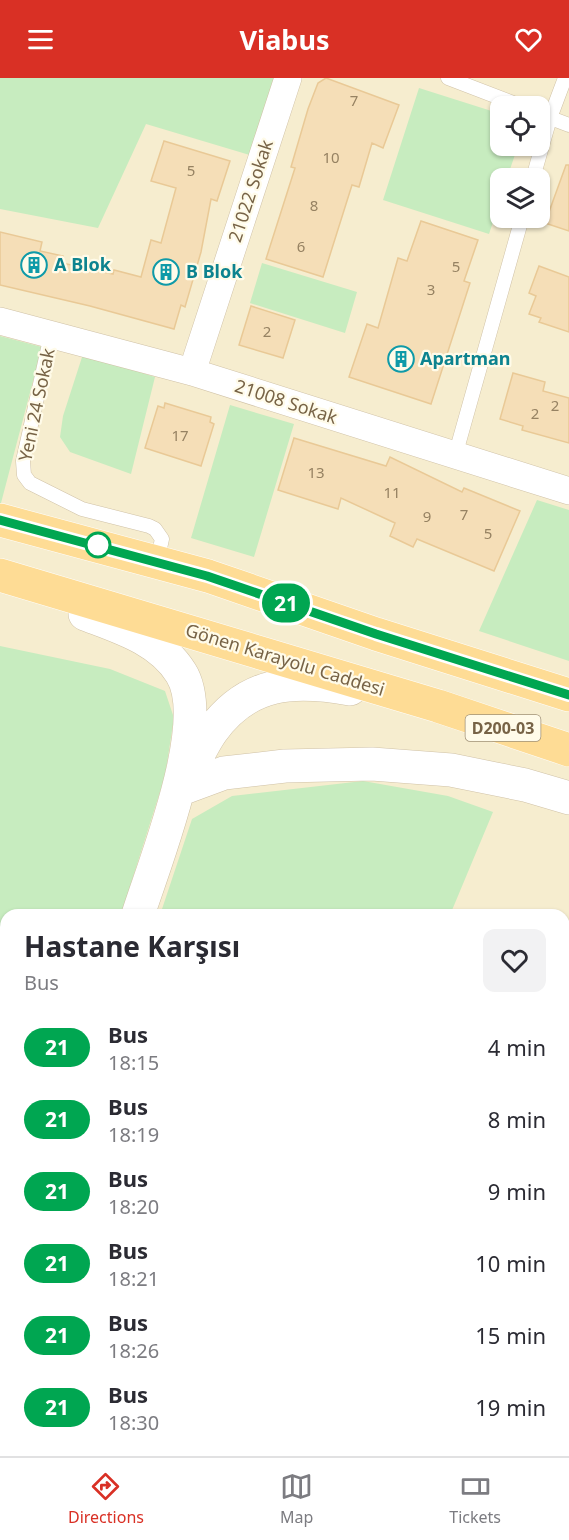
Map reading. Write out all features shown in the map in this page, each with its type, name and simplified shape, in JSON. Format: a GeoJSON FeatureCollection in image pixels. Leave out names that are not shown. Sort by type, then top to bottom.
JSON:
{"type":"FeatureCollection","features":[{"type":"Feature","properties":{"kind":"highway"},"geometry":{"type":"LineString","coordinates":[[0,520],[207,576],[376,634],[569,695]]}},
{"type":"Feature","properties":{"kind":"highway","name":"Gönen Karayolu Caddesi"},"geometry":{"type":"LineString","coordinates":[[0,577],[438,706],[569,750]]}},
{"type":"Feature","properties":{"kind":"street","name":"21022 Sokak"},"geometry":{"type":"LineString","coordinates":[[192,372],[288,78]]}},
{"type":"Feature","properties":{"kind":"street","name":"21008 Sokak"},"geometry":{"type":"LineString","coordinates":[[0,321],[192,372],[569,491]]}},
{"type":"Feature","properties":{"kind":"street"},"geometry":{"type":"LineString","coordinates":[[0,577],[57,604],[134,633],[163,652],[181,673],[189,694],[189,740],[178,790],[140,909]]}},
{"type":"Feature","properties":{"kind":"street"},"geometry":{"type":"LineString","coordinates":[[178,790],[212,731],[231,710],[253,693],[283,685],[308,683],[438,706]]}},
{"type":"Feature","properties":{"kind":"street"},"geometry":{"type":"LineString","coordinates":[[178,790],[224,773],[285,766],[372,764],[451,770],[525,785],[569,798]]}},
{"type":"Feature","properties":{"kind":"lane"},"geometry":{"type":"LineString","coordinates":[[448,78],[495,96]]}},
{"type":"Feature","properties":{"kind":"lane"},"geometry":{"type":"LineString","coordinates":[[550,107],[566,78]]}},
{"type":"Feature","properties":{"kind":"lane"},"geometry":{"type":"LineString","coordinates":[[550,118],[569,125]]}},
{"type":"Feature","properties":{"kind":"lane"},"geometry":{"type":"LineString","coordinates":[[455,456],[519,228]]}},
{"type":"Feature","properties":{"kind":"lane","name":"Yeni 24 Sokak"},"geometry":{"type":"LineString","coordinates":[[51,335],[23,461],[24,475],[30,483],[82,509],[155,529],[162,539],[157,562]]}},
{"type":"Feature","properties":{"kind":"shaded area"},"geometry":{"type":"Polygon","coordinates":[[[0,78],[569,78],[569,909],[0,909],[0,78]]]}},
{"type":"Feature","properties":{"kind":"green space"},"geometry":{"type":"Polygon","coordinates":[[[0,78],[279,78],[253,156],[146,124],[98,228],[0,209],[0,78]]]}},
{"type":"Feature","properties":{"kind":"green space"},"geometry":{"type":"Polygon","coordinates":[[[419,88],[490,111],[490,156],[515,156],[510,168],[490,168],[491,228],[489,234],[383,200],[419,88]]]}},
{"type":"Feature","properties":{"kind":"green space"},"geometry":{"type":"Polygon","coordinates":[[[262,263],[357,292],[345,333],[250,303],[262,263]]]}},
{"type":"Feature","properties":{"kind":"green space"},"geometry":{"type":"Polygon","coordinates":[[[0,336],[42,347],[1,503],[0,503],[0,336]]]}},
{"type":"Feature","properties":{"kind":"green space"},"geometry":{"type":"Polygon","coordinates":[[[83,354],[155,377],[131,474],[70,452],[60,437],[63,416],[83,354]]]}},
{"type":"Feature","properties":{"kind":"green space"},"geometry":{"type":"Polygon","coordinates":[[[230,405],[294,424],[254,557],[191,538],[230,405]]]}},
{"type":"Feature","properties":{"kind":"green space"},"geometry":{"type":"Polygon","coordinates":[[[537,500],[569,510],[569,661],[479,631],[537,500]]]}},
{"type":"Feature","properties":{"kind":"green space"},"geometry":{"type":"Polygon","coordinates":[[[0,646],[110,669],[165,691],[174,718],[165,776],[123,909],[0,909],[0,646]]]}},
{"type":"Feature","properties":{"kind":"green space"},"geometry":{"type":"Polygon","coordinates":[[[363,781],[448,796],[493,812],[453,909],[162,909],[192,819],[232,796],[363,781]]]}},
{"type":"Feature","properties":{"kind":"building"},"geometry":{"type":"Polygon","coordinates":[[[326,78],[399,105],[383,148],[372,143],[359,187],[352,185],[323,277],[266,259],[295,168],[291,167],[308,109],[318,83],[326,78]]]}},
{"type":"Feature","properties":{"kind":"building"},"geometry":{"type":"Polygon","coordinates":[[[164,141],[230,161],[217,201],[211,199],[201,252],[185,307],[181,305],[174,329],[0,285],[0,232],[42,242],[40,251],[63,256],[62,263],[113,274],[114,270],[141,277],[151,240],[161,243],[176,188],[151,181],[164,141]]]}},
{"type":"Feature","properties":{"kind":"building"},"geometry":{"type":"Polygon","coordinates":[[[566,165],[569,165],[569,231],[550,225],[550,209],[566,165]]]}},
{"type":"Feature","properties":{"kind":"building"},"geometry":{"type":"Polygon","coordinates":[[[421,221],[478,240],[464,281],[470,283],[431,404],[349,377],[367,324],[378,328],[398,258],[407,261],[421,221]]]}},
{"type":"Feature","properties":{"kind":"building"},"geometry":{"type":"Polygon","coordinates":[[[539,266],[569,277],[569,332],[539,322],[541,318],[529,314],[536,296],[529,293],[539,266]]]}},
{"type":"Feature","properties":{"kind":"building"},"geometry":{"type":"Polygon","coordinates":[[[251,306],[295,320],[283,358],[239,345],[251,306]]]}},
{"type":"Feature","properties":{"kind":"building","name":"Apartman"},"geometry":{"type":"Polygon","coordinates":[[[513,373],[545,382],[543,391],[569,398],[569,443],[522,430],[523,426],[500,419],[513,373]]]}},
{"type":"Feature","properties":{"kind":"building"},"geometry":{"type":"Polygon","coordinates":[[[165,403],[211,417],[210,422],[214,424],[201,466],[145,448],[158,406],[164,408],[165,403]]]}},
{"type":"Feature","properties":{"kind":"building"},"geometry":{"type":"Polygon","coordinates":[[[294,438],[386,466],[390,457],[462,492],[464,488],[520,511],[494,571],[417,539],[413,547],[390,536],[395,523],[341,498],[338,509],[278,490],[294,438]]]}},
{"type":"Feature","properties":{"kind":"bus line","name":"21"},"geometry":{"type":"LineString","coordinates":[[0,520],[207,576],[376,634],[569,695]]}},
{"type":"Feature","properties":{"kind":"place","name":"A Blok"},"geometry":{"type":"Point","coordinates":[34,265]}},
{"type":"Feature","properties":{"kind":"place","name":"B Blok"},"geometry":{"type":"Point","coordinates":[166,272]}},
{"type":"Feature","properties":{"kind":"place","name":"Apartman"},"geometry":{"type":"Point","coordinates":[401,359]}}]}
